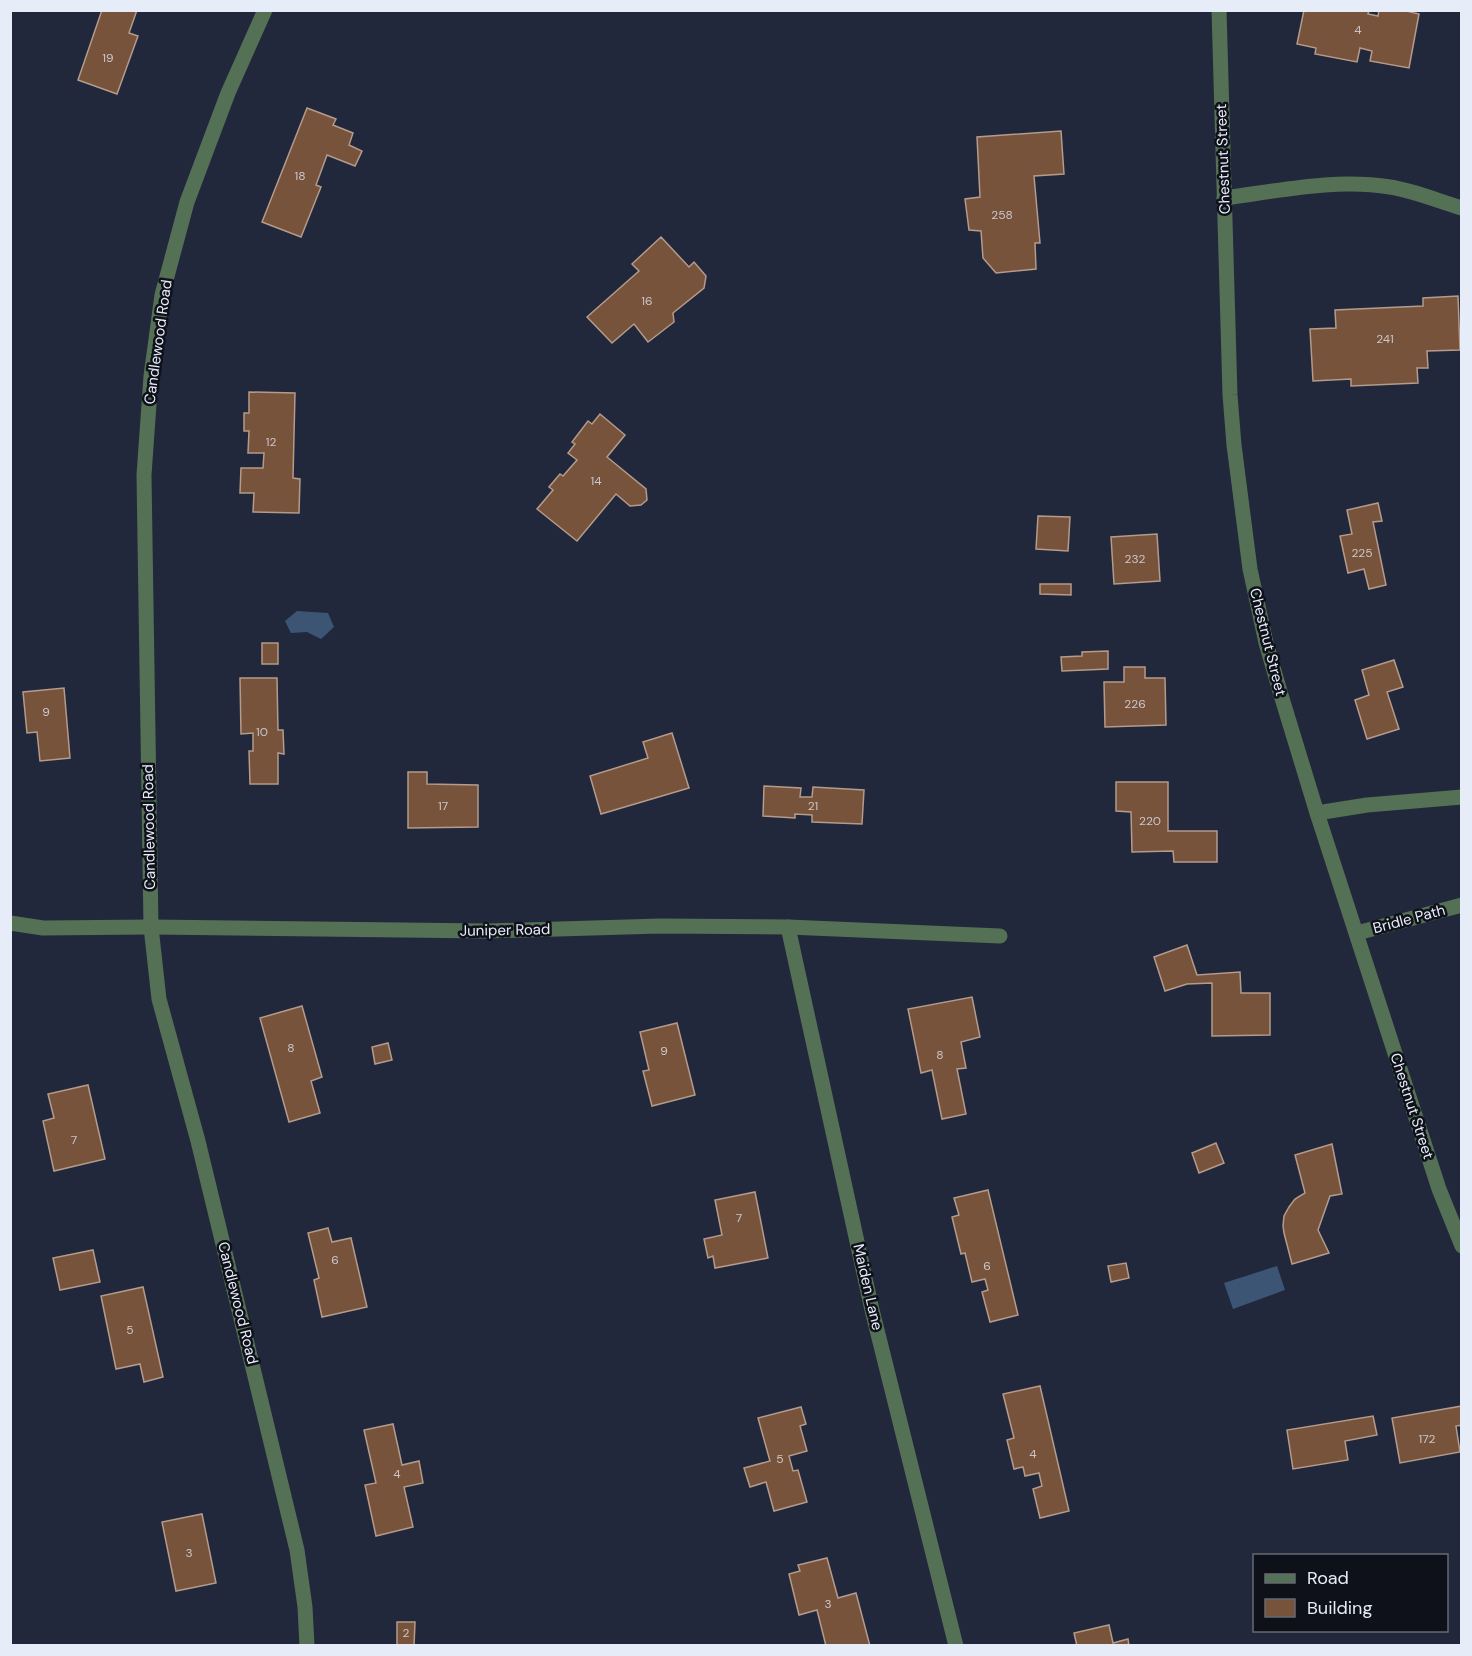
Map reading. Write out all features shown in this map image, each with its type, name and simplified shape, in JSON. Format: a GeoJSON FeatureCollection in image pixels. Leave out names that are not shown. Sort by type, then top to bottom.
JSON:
{"type":"FeatureCollection","features":[{"type":"Feature","properties":{"kind":"street","name":"Candlewood Road"},"geometry":{"type":"LineString","coordinates":[[265,10],[228,93],[187,202],[162,295],[151,376],[144,475],[151,927],[159,999],[198,1141],[296,1540],[303,1588],[307,1646]]}},
{"type":"Feature","properties":{"kind":"street","name":"Chestnut Street"},"geometry":{"type":"LineString","coordinates":[[1219,10],[1230,395],[1249,559],[1266,643],[1317,813],[1439,1189],[1461,1246]]}},
{"type":"Feature","properties":{"kind":"street"},"geometry":{"type":"LineString","coordinates":[[1224,198],[1329,185],[1370,185],[1411,191],[1461,208]]}},
{"type":"Feature","properties":{"kind":"street"},"geometry":{"type":"LineString","coordinates":[[1317,813],[1367,805],[1461,797]]}},
{"type":"Feature","properties":{"kind":"street","name":"Bridle Path"},"geometry":{"type":"LineString","coordinates":[[1357,933],[1461,905]]}},
{"type":"Feature","properties":{"kind":"street","name":"Juniper Road"},"geometry":{"type":"LineString","coordinates":[[10,923],[43,928],[487,931],[660,926],[788,927],[1000,936]]}},
{"type":"Feature","properties":{"kind":"street","name":"Maiden Lane"},"geometry":{"type":"LineString","coordinates":[[788,927],[872,1310],[956,1646]]}},
{"type":"Feature","properties":{"kind":"water"},"geometry":{"type":"Polygon","coordinates":[[[297,611],[328,613],[334,627],[321,639],[307,632],[291,633],[285,621],[297,611]]]}},
{"type":"Feature","properties":{"kind":"water"},"geometry":{"type":"Polygon","coordinates":[[[1277,1266],[1285,1290],[1233,1309],[1224,1283],[1277,1266]]]}},
{"type":"Feature","properties":{"kind":"building"},"geometry":{"type":"Polygon","coordinates":[[[102,10],[137,10],[129,33],[138,36],[117,94],[78,80],[102,10]]]}},
{"type":"Feature","properties":{"kind":"building"},"geometry":{"type":"Polygon","coordinates":[[[1304,10],[1369,10],[1368,14],[1378,16],[1379,10],[1402,10],[1419,14],[1409,68],[1370,61],[1372,51],[1360,48],[1357,62],[1315,54],[1316,48],[1297,44],[1304,10]]]}},
{"type":"Feature","properties":{"kind":"building"},"geometry":{"type":"Polygon","coordinates":[[[307,108],[336,119],[333,125],[353,133],[349,145],[362,151],[355,166],[327,155],[316,185],[321,187],[301,237],[262,222],[307,108]]]}},
{"type":"Feature","properties":{"kind":"building"},"geometry":{"type":"Polygon","coordinates":[[[1061,131],[1064,174],[1034,176],[1040,243],[1035,243],[1036,269],[996,273],[983,258],[981,231],[969,230],[965,199],[980,197],[977,137],[1061,131]]]}},
{"type":"Feature","properties":{"kind":"building"},"geometry":{"type":"Polygon","coordinates":[[[661,237],[689,267],[694,262],[706,276],[704,288],[673,313],[674,322],[648,342],[634,324],[612,343],[587,317],[639,271],[632,264],[661,237]]]}},
{"type":"Feature","properties":{"kind":"building"},"geometry":{"type":"Polygon","coordinates":[[[1458,296],[1460,350],[1427,351],[1428,368],[1417,368],[1418,383],[1351,386],[1351,379],[1313,381],[1310,329],[1336,328],[1335,310],[1423,306],[1423,298],[1458,296]]]}},
{"type":"Feature","properties":{"kind":"building"},"geometry":{"type":"Polygon","coordinates":[[[249,392],[295,393],[293,478],[300,479],[299,513],[253,512],[254,493],[240,493],[241,468],[263,468],[264,453],[248,453],[249,431],[244,431],[244,413],[249,413],[249,392]]]}},
{"type":"Feature","properties":{"kind":"building"},"geometry":{"type":"Polygon","coordinates":[[[600,414],[625,435],[607,457],[646,489],[647,500],[641,505],[630,506],[616,494],[577,541],[537,509],[553,490],[549,487],[577,460],[568,453],[575,444],[572,442],[588,421],[592,424],[600,414]]]}},
{"type":"Feature","properties":{"kind":"building"},"geometry":{"type":"Polygon","coordinates":[[[1378,503],[1382,521],[1373,522],[1386,585],[1369,589],[1364,569],[1348,573],[1340,536],[1352,534],[1347,510],[1378,503]]]}},
{"type":"Feature","properties":{"kind":"building"},"geometry":{"type":"Polygon","coordinates":[[[1038,516],[1070,517],[1068,551],[1036,549],[1038,516]]]}},
{"type":"Feature","properties":{"kind":"building"},"geometry":{"type":"Polygon","coordinates":[[[1157,534],[1160,581],[1114,584],[1111,537],[1157,534]]]}},
{"type":"Feature","properties":{"kind":"building"},"geometry":{"type":"Polygon","coordinates":[[[1040,584],[1071,584],[1071,595],[1040,594],[1040,584]]]}},
{"type":"Feature","properties":{"kind":"building"},"geometry":{"type":"Polygon","coordinates":[[[262,643],[278,643],[278,664],[262,664],[262,643]]]}},
{"type":"Feature","properties":{"kind":"building"},"geometry":{"type":"Polygon","coordinates":[[[1108,651],[1108,669],[1062,671],[1061,657],[1082,656],[1082,652],[1108,651]]]}},
{"type":"Feature","properties":{"kind":"building"},"geometry":{"type":"Polygon","coordinates":[[[1394,660],[1403,687],[1387,692],[1399,729],[1367,739],[1355,700],[1369,695],[1362,670],[1394,660]]]}},
{"type":"Feature","properties":{"kind":"building"},"geometry":{"type":"Polygon","coordinates":[[[1124,667],[1145,667],[1145,678],[1165,678],[1166,725],[1105,727],[1104,682],[1124,682],[1124,667]]]}},
{"type":"Feature","properties":{"kind":"building"},"geometry":{"type":"Polygon","coordinates":[[[240,678],[277,678],[278,730],[283,730],[284,754],[278,753],[278,784],[250,784],[249,751],[253,751],[253,733],[241,734],[240,678]]]}},
{"type":"Feature","properties":{"kind":"building"},"geometry":{"type":"Polygon","coordinates":[[[64,688],[70,758],[40,761],[37,732],[27,733],[23,692],[64,688]]]}},
{"type":"Feature","properties":{"kind":"building"},"geometry":{"type":"Polygon","coordinates":[[[672,733],[689,788],[601,814],[590,776],[648,758],[643,742],[672,733]]]}},
{"type":"Feature","properties":{"kind":"building"},"geometry":{"type":"Polygon","coordinates":[[[408,772],[427,772],[427,784],[478,785],[478,827],[408,828],[408,772]]]}},
{"type":"Feature","properties":{"kind":"building"},"geometry":{"type":"Polygon","coordinates":[[[1116,782],[1168,782],[1168,831],[1217,831],[1217,862],[1174,862],[1173,851],[1132,852],[1131,812],[1116,811],[1116,782]]]}},
{"type":"Feature","properties":{"kind":"building"},"geometry":{"type":"Polygon","coordinates":[[[764,786],[801,788],[800,797],[812,797],[813,787],[864,790],[862,824],[812,822],[812,815],[795,814],[795,818],[763,816],[764,786]]]}},
{"type":"Feature","properties":{"kind":"building"},"geometry":{"type":"Polygon","coordinates":[[[1187,945],[1197,975],[1240,972],[1241,993],[1270,993],[1270,1035],[1212,1036],[1212,983],[1187,984],[1165,991],[1154,957],[1187,945]]]}},
{"type":"Feature","properties":{"kind":"building"},"geometry":{"type":"Polygon","coordinates":[[[972,997],[980,1037],[961,1042],[966,1068],[957,1069],[966,1114],[942,1119],[932,1070],[921,1073],[908,1009],[972,997]]]}},
{"type":"Feature","properties":{"kind":"building"},"geometry":{"type":"Polygon","coordinates":[[[302,1006],[322,1077],[311,1081],[320,1113],[289,1122],[260,1018],[302,1006]]]}},
{"type":"Feature","properties":{"kind":"building"},"geometry":{"type":"Polygon","coordinates":[[[677,1023],[695,1095],[652,1106],[643,1071],[649,1070],[640,1032],[677,1023]]]}},
{"type":"Feature","properties":{"kind":"building"},"geometry":{"type":"Polygon","coordinates":[[[388,1043],[392,1060],[375,1064],[372,1047],[388,1043]]]}},
{"type":"Feature","properties":{"kind":"building"},"geometry":{"type":"Polygon","coordinates":[[[88,1085],[105,1159],[54,1171],[43,1121],[54,1118],[48,1094],[88,1085]]]}},
{"type":"Feature","properties":{"kind":"building"},"geometry":{"type":"Polygon","coordinates":[[[1216,1143],[1224,1163],[1199,1173],[1192,1153],[1216,1143]]]}},
{"type":"Feature","properties":{"kind":"building"},"geometry":{"type":"Polygon","coordinates":[[[1332,1144],[1342,1194],[1330,1196],[1318,1230],[1329,1253],[1292,1264],[1284,1233],[1284,1216],[1295,1199],[1305,1193],[1295,1155],[1332,1144]]]}},
{"type":"Feature","properties":{"kind":"building"},"geometry":{"type":"Polygon","coordinates":[[[988,1190],[1018,1315],[990,1322],[982,1292],[988,1290],[985,1279],[972,1282],[965,1253],[961,1254],[952,1217],[959,1215],[954,1198],[988,1190]]]}},
{"type":"Feature","properties":{"kind":"building"},"geometry":{"type":"Polygon","coordinates":[[[755,1192],[768,1258],[715,1268],[713,1256],[708,1258],[704,1239],[722,1235],[715,1200],[755,1192]]]}},
{"type":"Feature","properties":{"kind":"building"},"geometry":{"type":"Polygon","coordinates":[[[328,1228],[332,1242],[351,1238],[367,1307],[322,1317],[314,1280],[319,1278],[308,1233],[328,1228]]]}},
{"type":"Feature","properties":{"kind":"building"},"geometry":{"type":"Polygon","coordinates":[[[93,1250],[100,1282],[60,1290],[53,1258],[93,1250]]]}},
{"type":"Feature","properties":{"kind":"building"},"geometry":{"type":"Polygon","coordinates":[[[1126,1263],[1129,1278],[1111,1282],[1108,1266],[1126,1263]]]}},
{"type":"Feature","properties":{"kind":"building"},"geometry":{"type":"Polygon","coordinates":[[[143,1287],[163,1377],[144,1382],[140,1364],[116,1369],[101,1296],[143,1287]]]}},
{"type":"Feature","properties":{"kind":"building"},"geometry":{"type":"Polygon","coordinates":[[[1040,1386],[1069,1511],[1040,1518],[1033,1489],[1042,1486],[1039,1473],[1025,1476],[1023,1467],[1014,1469],[1007,1440],[1014,1438],[1003,1394],[1040,1386]]]}},
{"type":"Feature","properties":{"kind":"building"},"geometry":{"type":"Polygon","coordinates":[[[1462,1406],[1462,1425],[1456,1426],[1460,1452],[1400,1463],[1392,1418],[1462,1406]]]}},
{"type":"Feature","properties":{"kind":"building"},"geometry":{"type":"Polygon","coordinates":[[[801,1407],[806,1424],[800,1426],[807,1451],[789,1456],[793,1471],[798,1470],[807,1502],[774,1511],[766,1482],[750,1487],[744,1468],[770,1461],[758,1418],[801,1407]]]}},
{"type":"Feature","properties":{"kind":"building"},"geometry":{"type":"Polygon","coordinates":[[[1373,1416],[1377,1435],[1345,1441],[1348,1460],[1293,1469],[1287,1430],[1373,1416]]]}},
{"type":"Feature","properties":{"kind":"building"},"geometry":{"type":"Polygon","coordinates":[[[393,1424],[402,1465],[419,1461],[423,1483],[404,1487],[413,1527],[376,1536],[365,1485],[376,1483],[364,1430],[393,1424]]]}},
{"type":"Feature","properties":{"kind":"building"},"geometry":{"type":"Polygon","coordinates":[[[202,1514],[216,1583],[176,1591],[162,1522],[202,1514]]]}},
{"type":"Feature","properties":{"kind":"building"},"geometry":{"type":"Polygon","coordinates":[[[827,1558],[838,1598],[856,1593],[870,1646],[826,1646],[817,1610],[799,1615],[789,1574],[800,1571],[798,1565],[827,1558]]]}},
{"type":"Feature","properties":{"kind":"building"},"geometry":{"type":"Polygon","coordinates":[[[397,1622],[415,1622],[414,1646],[392,1646],[397,1645],[397,1622]]]}},
{"type":"Feature","properties":{"kind":"building"},"geometry":{"type":"Polygon","coordinates":[[[1109,1625],[1113,1643],[1128,1639],[1129,1646],[1077,1646],[1074,1633],[1109,1625]]]}}]}
